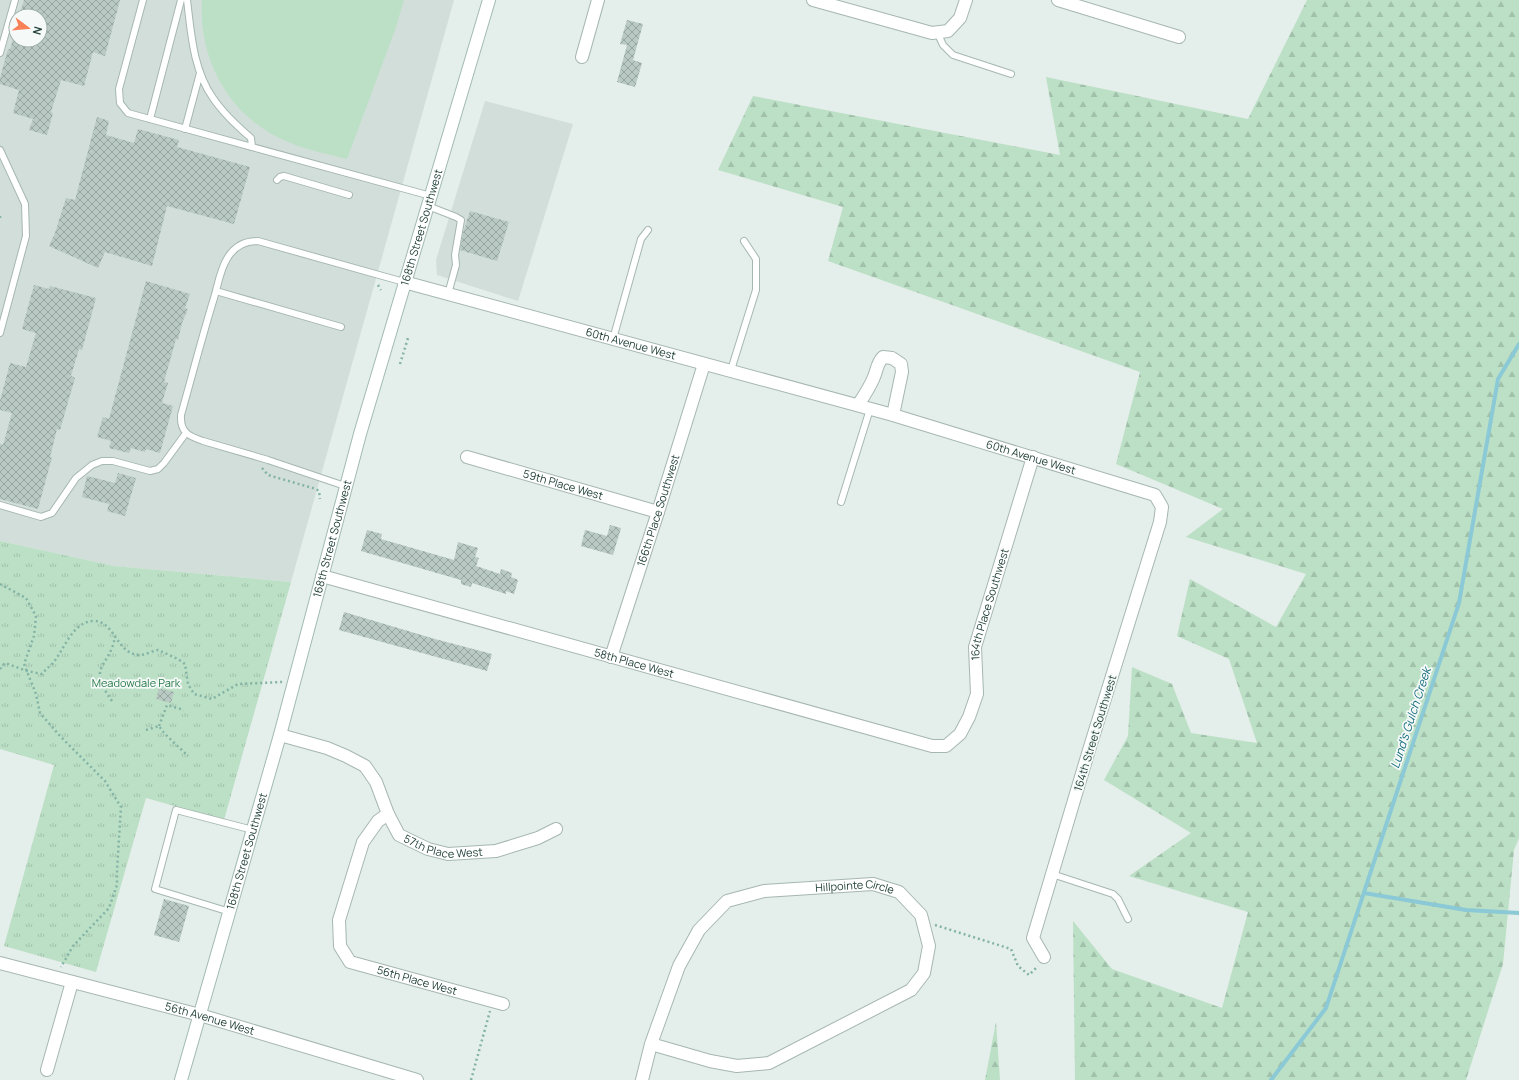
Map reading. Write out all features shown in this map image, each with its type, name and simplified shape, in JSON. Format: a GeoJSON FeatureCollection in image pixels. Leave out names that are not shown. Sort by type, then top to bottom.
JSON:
{"type":"FeatureCollection","features":[{"type":"Feature","properties":{"kind":"street","name":"168th Street Southwest"},"geometry":{"type":"LineString","coordinates":[[181,1080],[280,735],[345,486],[404,282],[489,0]]}},
{"type":"Feature","properties":{"kind":"street"},"geometry":{"type":"LineString","coordinates":[[582,57],[598,0]]}},
{"type":"Feature","properties":{"kind":"street"},"geometry":{"type":"LineString","coordinates":[[814,0],[932,33],[942,32],[960,18],[966,0]]}},
{"type":"Feature","properties":{"kind":"street"},"geometry":{"type":"LineString","coordinates":[[1058,0],[1179,37]]}},
{"type":"Feature","properties":{"kind":"street","name":"60th Avenue West"},"geometry":{"type":"LineString","coordinates":[[404,282],[893,415],[1155,494],[1162,507]]}},
{"type":"Feature","properties":{"kind":"street"},"geometry":{"type":"LineString","coordinates":[[858,405],[875,375],[879,362],[883,357],[892,358],[900,364],[902,372],[893,415]]}},
{"type":"Feature","properties":{"kind":"street","name":"166th Place Southwest"},"geometry":{"type":"LineString","coordinates":[[611,657],[704,364]]}},
{"type":"Feature","properties":{"kind":"street","name":"59th Place West"},"geometry":{"type":"LineString","coordinates":[[467,457],[658,512]]}},
{"type":"Feature","properties":{"kind":"street","name":"164th Place Southwest"},"geometry":{"type":"LineString","coordinates":[[946,746],[960,734],[969,717],[977,694],[975,647],[1033,457]]}},
{"type":"Feature","properties":{"kind":"street","name":"164th Street Southwest"},"geometry":{"type":"LineString","coordinates":[[1044,957],[1033,938],[1160,522],[1162,507]]}},
{"type":"Feature","properties":{"kind":"street","name":"58th Place West"},"geometry":{"type":"LineString","coordinates":[[322,576],[932,746],[946,746]]}},
{"type":"Feature","properties":{"kind":"street","name":"57th Place West"},"geometry":{"type":"LineString","coordinates":[[280,735],[327,748],[364,766],[376,782],[388,814],[399,835],[428,849],[448,854],[496,851],[538,838],[556,829]]}},
{"type":"Feature","properties":{"kind":"street","name":"56th Place West"},"geometry":{"type":"LineString","coordinates":[[388,814],[378,821],[363,842],[339,920],[340,946],[350,962],[498,1002]]}},
{"type":"Feature","properties":{"kind":"street","name":"Hillpointe Circle"},"geometry":{"type":"LineString","coordinates":[[642,1080],[651,1044],[679,966],[699,930],[727,901],[764,891],[873,884],[899,892],[921,915],[929,946],[924,973],[911,990],[769,1063],[737,1066],[710,1061],[651,1044]]}},
{"type":"Feature","properties":{"kind":"street","name":"56th Avenue West"},"geometry":{"type":"LineString","coordinates":[[0,963],[200,1015],[418,1080]]}},
{"type":"Feature","properties":{"kind":"street"},"geometry":{"type":"LineString","coordinates":[[47,1070],[72,982]]}},
{"type":"Feature","properties":{"kind":"lane"},"geometry":{"type":"LineString","coordinates":[[0,53],[15,0]]}},
{"type":"Feature","properties":{"kind":"lane"},"geometry":{"type":"LineString","coordinates":[[143,0],[119,89],[120,103],[128,113],[252,147],[429,201],[461,220],[455,255],[456,265],[448,294]]}},
{"type":"Feature","properties":{"kind":"lane"},"geometry":{"type":"LineString","coordinates":[[150,119],[181,0]]}},
{"type":"Feature","properties":{"kind":"lane"},"geometry":{"type":"LineString","coordinates":[[187,0],[191,37],[200,73],[212,97],[251,138],[252,147]]}},
{"type":"Feature","properties":{"kind":"lane"},"geometry":{"type":"LineString","coordinates":[[942,32],[943,45],[953,55],[1011,74]]}},
{"type":"Feature","properties":{"kind":"lane"},"geometry":{"type":"LineString","coordinates":[[185,129],[200,73]]}},
{"type":"Feature","properties":{"kind":"lane"},"geometry":{"type":"LineString","coordinates":[[0,150],[25,204],[26,236],[0,334]]}},
{"type":"Feature","properties":{"kind":"lane"},"geometry":{"type":"LineString","coordinates":[[277,180],[280,176],[284,176],[349,195]]}},
{"type":"Feature","properties":{"kind":"lane"},"geometry":{"type":"LineString","coordinates":[[613,339],[641,239],[648,230]]}},
{"type":"Feature","properties":{"kind":"lane"},"geometry":{"type":"LineString","coordinates":[[345,486],[268,460],[193,438],[186,433],[181,425],[181,415],[216,291],[228,257],[241,245],[249,241],[258,241],[404,282]]}},
{"type":"Feature","properties":{"kind":"lane"},"geometry":{"type":"LineString","coordinates":[[731,370],[756,290],[756,259],[744,242]]}},
{"type":"Feature","properties":{"kind":"lane"},"geometry":{"type":"LineString","coordinates":[[216,291],[341,327]]}},
{"type":"Feature","properties":{"kind":"lane"},"geometry":{"type":"LineString","coordinates":[[841,502],[870,409]]}},
{"type":"Feature","properties":{"kind":"lane"},"geometry":{"type":"LineString","coordinates":[[0,505],[41,517],[52,513],[76,478],[92,465],[102,461],[113,461],[150,471],[158,469],[164,464],[186,433]]}},
{"type":"Feature","properties":{"kind":"lane"},"geometry":{"type":"LineString","coordinates":[[230,912],[155,889],[176,810],[253,830]]}},
{"type":"Feature","properties":{"kind":"lane"},"geometry":{"type":"LineString","coordinates":[[1052,874],[1112,894],[1118,899],[1128,920]]}},
{"type":"Feature","properties":{"kind":"path"},"geometry":{"type":"LineString","coordinates":[[0,216],[0,221]]}},
{"type":"Feature","properties":{"kind":"path"},"geometry":{"type":"LineString","coordinates":[[400,364],[408,338]]}},
{"type":"Feature","properties":{"kind":"path"},"geometry":{"type":"LineString","coordinates":[[261,467],[268,475],[316,489],[319,491],[320,499]]}},
{"type":"Feature","properties":{"kind":"path"},"geometry":{"type":"LineString","coordinates":[[0,584],[26,598],[36,616],[34,636],[24,664],[36,694],[40,713],[60,736],[105,781],[121,807],[117,885],[109,908],[73,946],[55,978]]}},
{"type":"Feature","properties":{"kind":"path"},"geometry":{"type":"LineString","coordinates":[[0,669],[5,663],[27,671],[42,674],[53,663],[75,631],[86,622],[96,621],[108,627],[126,650],[139,655],[158,650],[178,659],[185,664],[188,684],[194,694],[212,699],[238,684],[294,682]]}},
{"type":"Feature","properties":{"kind":"path"},"geometry":{"type":"LineString","coordinates":[[112,701],[104,689],[99,675],[102,665],[113,646],[115,637]]}},
{"type":"Feature","properties":{"kind":"path"},"geometry":{"type":"LineString","coordinates":[[159,726],[167,705],[184,710]]}},
{"type":"Feature","properties":{"kind":"path"},"geometry":{"type":"LineString","coordinates":[[146,730],[159,726]]}},
{"type":"Feature","properties":{"kind":"path"},"geometry":{"type":"LineString","coordinates":[[159,726],[164,733],[188,756]]}},
{"type":"Feature","properties":{"kind":"path"},"geometry":{"type":"LineString","coordinates":[[924,927],[934,925],[1011,949],[1018,966],[1029,975],[1044,957]]}},
{"type":"Feature","properties":{"kind":"path"},"geometry":{"type":"LineString","coordinates":[[471,1080],[498,1002]]}},
{"type":"Feature","properties":{"kind":"shaded area"},"geometry":{"type":"Polygon","coordinates":[[[0,0],[454,0],[291,582],[114,566],[0,541],[0,0]]]}},
{"type":"Feature","properties":{"kind":"shaded area"},"geometry":{"type":"Polygon","coordinates":[[[485,101],[573,124],[518,301],[437,275],[436,260],[485,101]]]}},
{"type":"Feature","properties":{"kind":"green space"},"geometry":{"type":"Polygon","coordinates":[[[202,0],[404,0],[395,30],[347,159],[295,145],[268,132],[250,119],[235,103],[222,85],[212,66],[202,23],[202,0]]]}},
{"type":"Feature","properties":{"kind":"green space"},"geometry":{"type":"Polygon","coordinates":[[[1307,0],[1519,0],[1519,838],[1514,850],[1503,964],[1466,1080],[1075,1080],[1073,921],[1112,969],[1222,1008],[1248,912],[1129,876],[1191,833],[1104,780],[1128,736],[1132,667],[1172,684],[1191,733],[1257,743],[1229,659],[1177,636],[1190,579],[1276,627],[1306,574],[1186,537],[1223,509],[1116,464],[1140,372],[828,261],[843,207],[718,170],[753,96],[1060,155],[1046,77],[1248,119],[1307,0]]]}},
{"type":"Feature","properties":{"kind":"green space","name":"Meadowdale Park"},"geometry":{"type":"Polygon","coordinates":[[[0,541],[114,566],[291,582],[224,820],[146,798],[96,972],[4,946],[54,765],[0,749],[0,541]]]}},
{"type":"Feature","properties":{"kind":"green space"},"geometry":{"type":"Polygon","coordinates":[[[996,1022],[1000,1080],[985,1080],[996,1022]]]}},
{"type":"Feature","properties":{"kind":"building"},"geometry":{"type":"Polygon","coordinates":[[[24,0],[120,0],[105,56],[93,52],[84,86],[61,80],[51,112],[53,113],[47,135],[29,130],[33,119],[13,113],[19,90],[0,84],[0,78],[8,49],[48,48],[48,8],[22,8],[24,0]]]}},
{"type":"Feature","properties":{"kind":"building"},"geometry":{"type":"Polygon","coordinates":[[[627,20],[643,24],[633,60],[642,63],[635,87],[617,82],[627,45],[620,44],[627,20]]]}},
{"type":"Feature","properties":{"kind":"building"},"geometry":{"type":"Polygon","coordinates":[[[97,117],[109,121],[106,135],[134,143],[138,129],[179,140],[177,147],[250,167],[234,224],[167,206],[152,266],[105,252],[98,268],[49,246],[55,233],[66,198],[75,200],[97,117]]]}},
{"type":"Feature","properties":{"kind":"building"},"geometry":{"type":"Polygon","coordinates":[[[470,211],[509,222],[497,261],[460,250],[463,233],[470,211]]]}},
{"type":"Feature","properties":{"kind":"building"},"geometry":{"type":"Polygon","coordinates":[[[146,281],[190,294],[185,308],[188,309],[182,323],[178,340],[176,339],[164,382],[168,383],[162,403],[173,406],[160,453],[146,449],[145,452],[131,448],[129,453],[109,448],[111,441],[97,437],[103,417],[109,419],[146,281]]]}},
{"type":"Feature","properties":{"kind":"building"},"geometry":{"type":"Polygon","coordinates":[[[34,285],[49,289],[50,286],[96,298],[82,350],[79,349],[71,376],[75,378],[60,430],[57,429],[50,457],[52,457],[38,509],[0,499],[0,444],[3,445],[12,413],[0,410],[0,401],[10,363],[26,367],[36,333],[22,329],[34,285]]]}},
{"type":"Feature","properties":{"kind":"building"},"geometry":{"type":"Polygon","coordinates":[[[118,473],[136,478],[125,516],[107,511],[109,504],[82,497],[87,476],[115,483],[118,473]]]}},
{"type":"Feature","properties":{"kind":"building"},"geometry":{"type":"Polygon","coordinates":[[[610,525],[621,528],[613,555],[581,546],[585,530],[607,536],[610,525]]]}},
{"type":"Feature","properties":{"kind":"building"},"geometry":{"type":"Polygon","coordinates":[[[367,530],[382,534],[381,539],[454,560],[458,542],[478,548],[475,557],[479,558],[476,566],[500,574],[501,569],[512,573],[511,577],[518,580],[514,594],[506,591],[506,594],[472,583],[471,587],[461,584],[461,580],[361,551],[367,530]]]}},
{"type":"Feature","properties":{"kind":"building"},"geometry":{"type":"Polygon","coordinates":[[[344,612],[492,654],[487,671],[339,630],[344,612]]]}},
{"type":"Feature","properties":{"kind":"building"},"geometry":{"type":"Polygon","coordinates":[[[159,688],[174,692],[171,703],[156,699],[159,688]]]}},
{"type":"Feature","properties":{"kind":"building"},"geometry":{"type":"Polygon","coordinates":[[[164,899],[189,906],[179,942],[154,935],[164,899]]]}},
{"type":"Feature","properties":{"kind":"waterway","name":"Lund's Gulch Creek"},"geometry":{"type":"LineString","coordinates":[[1271,1080],[1326,1008],[1459,603],[1498,379],[1519,344]]}},
{"type":"Feature","properties":{"kind":"waterway"},"geometry":{"type":"LineString","coordinates":[[1364,893],[1466,910],[1519,913]]}}]}
